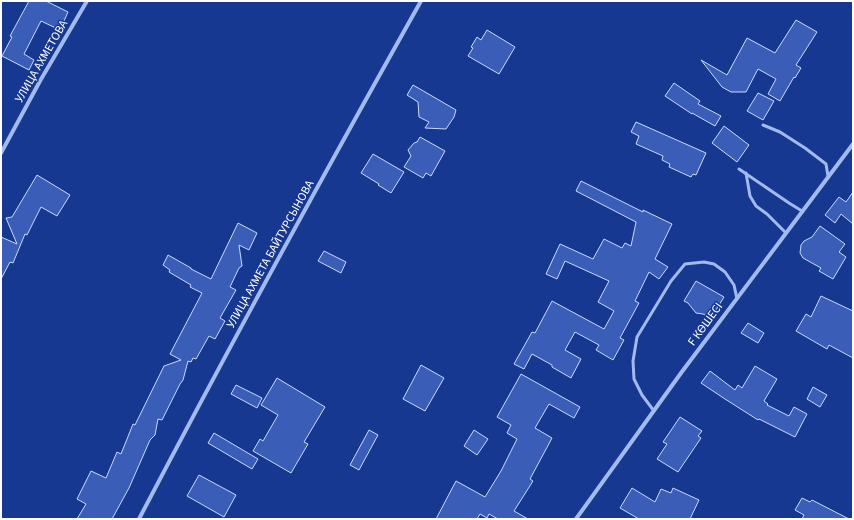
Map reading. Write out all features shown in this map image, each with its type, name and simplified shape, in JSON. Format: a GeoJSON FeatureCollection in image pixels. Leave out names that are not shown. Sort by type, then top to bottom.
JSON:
{"type":"FeatureCollection","features":[{"type":"Feature","properties":{"kind":"street","name":"УЛИЦА АХМЕТОВА"},"geometry":{"type":"LineString","coordinates":[[1,152],[40,81],[87,1]]}},
{"type":"Feature","properties":{"kind":"street","name":"УЛИЦА АХМЕТА БАЙТУРСЫНОВА"},"geometry":{"type":"LineString","coordinates":[[139,519],[236,336],[421,1]]}},
{"type":"Feature","properties":{"kind":"street","name":"F КӨШЕСІ"},"geometry":{"type":"LineString","coordinates":[[576,519],[736,299],[853,144]]}},
{"type":"Feature","properties":{"kind":"lane"},"geometry":{"type":"LineString","coordinates":[[763,125],[780,132],[806,148],[826,164],[828,176]]}},
{"type":"Feature","properties":{"kind":"lane"},"geometry":{"type":"LineString","coordinates":[[739,169],[802,211]]}},
{"type":"Feature","properties":{"kind":"lane"},"geometry":{"type":"LineString","coordinates":[[746,173],[750,196],[756,206],[767,214],[786,233]]}},
{"type":"Feature","properties":{"kind":"lane"},"geometry":{"type":"LineString","coordinates":[[654,411],[642,395],[634,379],[633,361],[637,337],[671,281],[685,264],[704,262],[714,264],[728,276],[734,286],[736,299]]}},
{"type":"Feature","properties":{"kind":"building"},"geometry":{"type":"Polygon","coordinates":[[[29,1],[46,1],[68,12],[60,30],[41,21],[24,54],[34,60],[29,70],[2,56],[12,37],[10,36],[29,1]]]}},
{"type":"Feature","properties":{"kind":"building"},"geometry":{"type":"Polygon","coordinates":[[[796,20],[817,32],[796,65],[801,68],[780,101],[768,94],[776,79],[758,69],[746,92],[731,92],[722,87],[701,60],[727,75],[747,38],[775,53],[796,20]]]}},
{"type":"Feature","properties":{"kind":"building"},"geometry":{"type":"Polygon","coordinates":[[[487,30],[515,47],[499,74],[468,56],[477,37],[481,40],[487,30]]]}},
{"type":"Feature","properties":{"kind":"building"},"geometry":{"type":"Polygon","coordinates":[[[674,83],[700,101],[698,104],[721,116],[715,126],[692,114],[665,96],[674,83]]]}},
{"type":"Feature","properties":{"kind":"building"},"geometry":{"type":"Polygon","coordinates":[[[413,85],[456,110],[454,117],[446,129],[425,128],[429,122],[419,117],[418,102],[407,95],[413,85]]]}},
{"type":"Feature","properties":{"kind":"building"},"geometry":{"type":"Polygon","coordinates":[[[758,93],[774,101],[763,120],[747,111],[758,93]]]}},
{"type":"Feature","properties":{"kind":"building"},"geometry":{"type":"Polygon","coordinates":[[[636,122],[706,153],[696,175],[693,174],[691,177],[669,167],[670,164],[662,160],[663,156],[636,144],[639,136],[631,132],[636,122]]]}},
{"type":"Feature","properties":{"kind":"building"},"geometry":{"type":"Polygon","coordinates":[[[724,126],[749,145],[737,162],[712,143],[724,126]]]}},
{"type":"Feature","properties":{"kind":"building"},"geometry":{"type":"Polygon","coordinates":[[[420,137],[445,151],[431,176],[426,173],[423,178],[404,167],[411,156],[408,150],[420,137]]]}},
{"type":"Feature","properties":{"kind":"building"},"geometry":{"type":"Polygon","coordinates":[[[373,154],[404,172],[391,193],[361,173],[373,154]]]}},
{"type":"Feature","properties":{"kind":"building"},"geometry":{"type":"Polygon","coordinates":[[[37,175],[70,195],[57,216],[41,207],[27,235],[25,234],[13,263],[10,262],[1,279],[1,237],[17,244],[6,218],[12,217],[37,175]]]}},
{"type":"Feature","properties":{"kind":"building"},"geometry":{"type":"Polygon","coordinates":[[[581,181],[643,212],[643,210],[672,224],[655,259],[668,267],[659,279],[649,272],[635,301],[639,303],[620,338],[624,340],[613,360],[596,350],[599,345],[575,332],[565,350],[581,359],[571,378],[532,354],[524,369],[514,364],[532,332],[535,333],[552,301],[604,329],[614,311],[598,302],[609,281],[565,261],[557,279],[546,274],[560,244],[593,259],[604,239],[622,248],[625,243],[631,246],[636,222],[576,191],[581,181]]]}},
{"type":"Feature","properties":{"kind":"building"},"geometry":{"type":"Polygon","coordinates":[[[853,192],[853,224],[841,214],[835,223],[825,215],[839,197],[846,202],[853,192]]]}},
{"type":"Feature","properties":{"kind":"building"},"geometry":{"type":"Polygon","coordinates":[[[238,223],[257,233],[249,250],[239,245],[242,266],[239,268],[230,287],[236,290],[220,318],[225,321],[215,339],[209,336],[196,359],[193,358],[191,362],[188,361],[183,380],[162,420],[158,419],[155,435],[150,440],[129,488],[112,519],[77,519],[86,504],[77,499],[91,471],[106,478],[117,452],[121,454],[133,424],[135,425],[164,366],[181,360],[170,354],[202,293],[190,287],[191,285],[169,272],[170,270],[163,265],[168,255],[211,279],[238,223]]]}},
{"type":"Feature","properties":{"kind":"building"},"geometry":{"type":"Polygon","coordinates":[[[820,226],[845,244],[839,252],[846,257],[833,279],[819,271],[821,268],[803,258],[800,253],[801,245],[804,241],[812,237],[820,226]]]}},
{"type":"Feature","properties":{"kind":"building"},"geometry":{"type":"Polygon","coordinates":[[[324,251],[346,262],[341,273],[318,261],[324,251]]]}},
{"type":"Feature","properties":{"kind":"building"},"geometry":{"type":"Polygon","coordinates":[[[696,281],[724,297],[711,318],[703,314],[696,313],[688,303],[684,301],[696,281]]]}},
{"type":"Feature","properties":{"kind":"building"},"geometry":{"type":"Polygon","coordinates":[[[821,296],[853,311],[853,358],[829,345],[827,349],[796,331],[806,314],[811,317],[821,296]]]}},
{"type":"Feature","properties":{"kind":"building"},"geometry":{"type":"Polygon","coordinates":[[[748,323],[764,333],[758,343],[741,333],[748,323]]]}},
{"type":"Feature","properties":{"kind":"building"},"geometry":{"type":"Polygon","coordinates":[[[421,365],[444,378],[425,411],[403,399],[421,365]]]}},
{"type":"Feature","properties":{"kind":"building"},"geometry":{"type":"Polygon","coordinates":[[[755,366],[777,379],[764,401],[768,404],[767,405],[789,416],[794,407],[807,414],[795,437],[759,419],[758,420],[701,383],[710,371],[735,390],[738,385],[742,388],[755,366]]]}},
{"type":"Feature","properties":{"kind":"building"},"geometry":{"type":"Polygon","coordinates":[[[521,374],[580,407],[574,418],[549,404],[535,428],[552,438],[530,479],[533,481],[514,511],[528,519],[498,519],[489,514],[487,518],[480,514],[477,519],[436,519],[456,481],[485,497],[501,471],[517,439],[507,433],[511,425],[497,417],[521,374]]]}},
{"type":"Feature","properties":{"kind":"building"},"geometry":{"type":"Polygon","coordinates":[[[277,378],[325,407],[304,442],[308,444],[291,473],[253,451],[260,439],[263,441],[278,415],[261,405],[277,378]]]}},
{"type":"Feature","properties":{"kind":"building"},"geometry":{"type":"Polygon","coordinates":[[[236,385],[262,398],[257,408],[231,394],[236,385]]]}},
{"type":"Feature","properties":{"kind":"building"},"geometry":{"type":"Polygon","coordinates":[[[813,387],[827,395],[820,407],[807,399],[813,387]]]}},
{"type":"Feature","properties":{"kind":"building"},"geometry":{"type":"Polygon","coordinates":[[[680,417],[702,431],[698,436],[701,438],[678,472],[657,459],[667,444],[663,442],[680,417]]]}},
{"type":"Feature","properties":{"kind":"building"},"geometry":{"type":"Polygon","coordinates":[[[369,430],[378,435],[359,470],[350,465],[369,430]]]}},
{"type":"Feature","properties":{"kind":"building"},"geometry":{"type":"Polygon","coordinates":[[[474,430],[488,439],[477,455],[464,446],[474,430]]]}},
{"type":"Feature","properties":{"kind":"building"},"geometry":{"type":"Polygon","coordinates":[[[214,433],[258,459],[252,469],[208,443],[214,433]]]}},
{"type":"Feature","properties":{"kind":"building"},"geometry":{"type":"Polygon","coordinates":[[[199,475],[236,495],[224,517],[187,496],[199,475]]]}},
{"type":"Feature","properties":{"kind":"building"},"geometry":{"type":"Polygon","coordinates":[[[632,488],[655,502],[661,489],[671,493],[673,488],[699,500],[690,519],[639,519],[620,508],[632,488]]]}},
{"type":"Feature","properties":{"kind":"building"},"geometry":{"type":"Polygon","coordinates":[[[802,498],[810,502],[812,500],[849,519],[802,519],[804,515],[795,510],[802,498]]]}}]}
